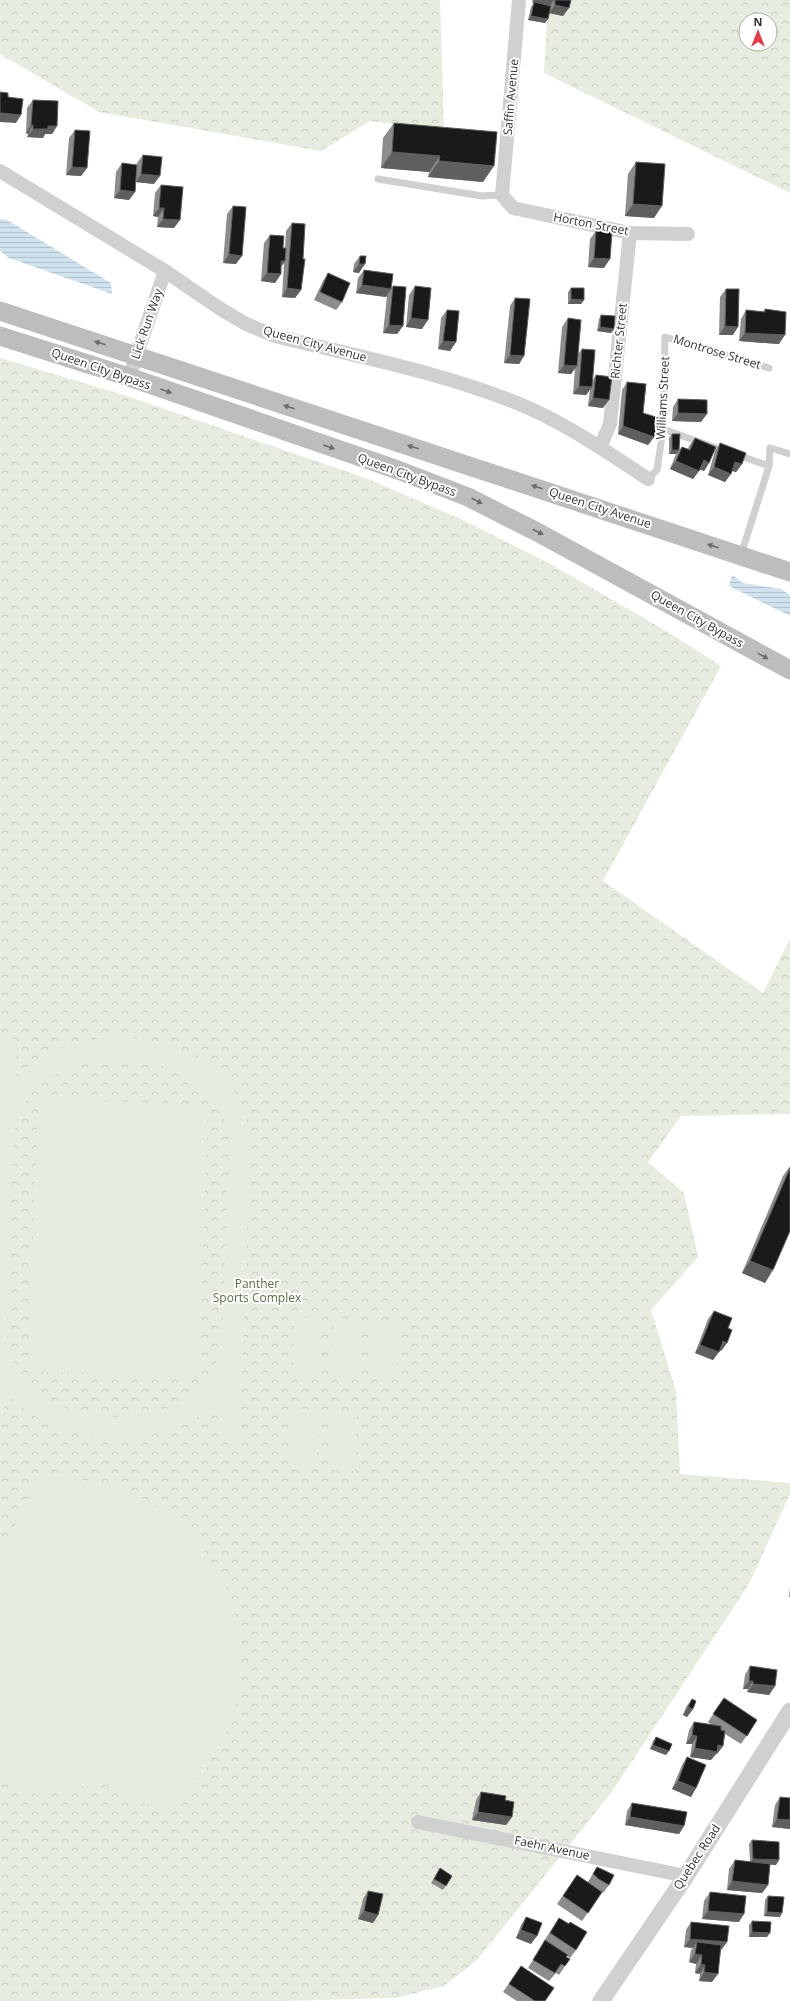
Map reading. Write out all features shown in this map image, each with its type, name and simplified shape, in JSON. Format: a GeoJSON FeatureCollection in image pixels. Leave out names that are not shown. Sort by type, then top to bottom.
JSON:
{"type":"FeatureCollection","features":[{"type":"Feature","properties":{"kind":"main road","name":"Queen City Bypass"},"geometry":{"type":"LineString","coordinates":[[0,312],[137,356]]}},
{"type":"Feature","properties":{"kind":"main road","name":"Queen City Bypass"},"geometry":{"type":"LineString","coordinates":[[0,336],[129,378],[398,470],[468,497],[540,533],[790,670]]}},
{"type":"Feature","properties":{"kind":"main road","name":"Queen City Avenue"},"geometry":{"type":"LineString","coordinates":[[137,356],[790,572]]}},
{"type":"Feature","properties":{"kind":"street","name":"Saffin Avenue"},"geometry":{"type":"LineString","coordinates":[[502,195],[519,0]]}},
{"type":"Feature","properties":{"kind":"street","name":"Queen City Avenue"},"geometry":{"type":"LineString","coordinates":[[0,170],[246,324],[268,333],[475,387],[560,423],[600,447],[648,479]]}},
{"type":"Feature","properties":{"kind":"street","name":"Horton Street"},"geometry":{"type":"LineString","coordinates":[[502,195],[513,208],[630,233],[688,234]]}},
{"type":"Feature","properties":{"kind":"street","name":"Richter Street"},"geometry":{"type":"LineString","coordinates":[[600,447],[610,424],[630,233]]}},
{"type":"Feature","properties":{"kind":"street","name":"Lick Run Way"},"geometry":{"type":"LineString","coordinates":[[129,378],[165,272]]}},
{"type":"Feature","properties":{"kind":"street","name":"Quebec Road"},"geometry":{"type":"LineString","coordinates":[[600,2001],[784,1730],[790,1711]]}},
{"type":"Feature","properties":{"kind":"street","name":"Faehr Avenue"},"geometry":{"type":"LineString","coordinates":[[418,1822],[686,1876]]}},
{"type":"Feature","properties":{"kind":"lane"},"geometry":{"type":"LineString","coordinates":[[378,178],[482,196],[502,195]]}},
{"type":"Feature","properties":{"kind":"lane","name":"Montrose Street"},"geometry":{"type":"LineString","coordinates":[[665,337],[769,368]]}},
{"type":"Feature","properties":{"kind":"lane","name":"Williams Street"},"geometry":{"type":"LineString","coordinates":[[648,479],[657,470],[663,429],[665,337]]}},
{"type":"Feature","properties":{"kind":"lane"},"geometry":{"type":"LineString","coordinates":[[663,429],[769,466]]}},
{"type":"Feature","properties":{"kind":"lane"},"geometry":{"type":"LineString","coordinates":[[741,555],[769,466],[770,448],[790,454]]}},
{"type":"Feature","properties":{"kind":"green space"},"geometry":{"type":"Polygon","coordinates":[[[0,0],[440,0],[444,130],[370,121],[321,151],[99,112],[0,54],[0,0]]]}},
{"type":"Feature","properties":{"kind":"green space"},"geometry":{"type":"Polygon","coordinates":[[[548,0],[790,0],[790,193],[544,73],[548,0]]]}},
{"type":"Feature","properties":{"kind":"green space","name":"Panther Sports Complex"},"geometry":{"type":"Polygon","coordinates":[[[0,358],[124,395],[368,479],[465,521],[554,566],[666,631],[721,666],[603,881],[763,993],[790,939],[790,1114],[681,1116],[648,1162],[684,1193],[698,1257],[651,1310],[676,1391],[680,1474],[790,1483],[790,1494],[749,1584],[611,1793],[476,1961],[444,1986],[395,1998],[283,2001],[0,2001],[0,358]]]}},
{"type":"Feature","properties":{"kind":"green space"},"geometry":{"type":"Polygon","coordinates":[[[0,1038],[17,1039],[16,1078],[45,1056],[81,1042],[119,1038],[158,1042],[193,1055],[222,1077],[242,1107],[250,1145],[240,1438],[218,1437],[220,1399],[197,1417],[170,1429],[141,1436],[111,1438],[81,1434],[52,1425],[27,1411],[5,1391],[4,1423],[0,1423],[0,1038]],[[117,1060],[82,1065],[65,1070],[50,1077],[37,1087],[27,1100],[19,1115],[14,1133],[7,1332],[11,1357],[16,1369],[24,1380],[46,1399],[74,1411],[105,1416],[137,1415],[167,1408],[193,1393],[212,1371],[222,1342],[229,1144],[226,1123],[218,1106],[207,1091],[192,1080],[175,1071],[157,1065],[137,1061],[117,1060]]]}},
{"type":"Feature","properties":{"kind":"green space"},"geometry":{"type":"Polygon","coordinates":[[[38,1099],[208,1105],[199,1377],[28,1371],[38,1099]]]}},
{"type":"Feature","properties":{"kind":"green space"},"geometry":{"type":"Polygon","coordinates":[[[295,1317],[322,1318],[320,1377],[293,1376],[295,1317]]]}},
{"type":"Feature","properties":{"kind":"green space"},"geometry":{"type":"Polygon","coordinates":[[[334,1318],[360,1320],[358,1378],[331,1377],[334,1318]]]}},
{"type":"Feature","properties":{"kind":"green space"},"geometry":{"type":"Polygon","coordinates":[[[372,1320],[399,1321],[397,1380],[370,1379],[372,1320]]]}},
{"type":"Feature","properties":{"kind":"green space"},"geometry":{"type":"Polygon","coordinates":[[[291,1409],[319,1410],[316,1469],[289,1468],[291,1409]]]}},
{"type":"Feature","properties":{"kind":"green space"},"geometry":{"type":"Polygon","coordinates":[[[330,1411],[357,1412],[355,1471],[328,1470],[330,1411]]]}},
{"type":"Feature","properties":{"kind":"green space"},"geometry":{"type":"Polygon","coordinates":[[[37,1479],[78,1479],[112,1486],[129,1492],[165,1512],[195,1539],[218,1571],[233,1607],[240,1646],[239,1685],[229,1724],[210,1761],[200,1775],[182,1794],[162,1811],[97,1781],[73,1794],[52,1785],[46,1799],[0,1778],[0,1545],[7,1543],[37,1479]]]}},
{"type":"Feature","properties":{"kind":"water"},"geometry":{"type":"Polygon","coordinates":[[[0,219],[7,220],[111,283],[112,294],[9,258],[0,251],[0,219]]]}},
{"type":"Feature","properties":{"kind":"water"},"geometry":{"type":"Polygon","coordinates":[[[732,575],[743,583],[781,589],[790,595],[790,616],[729,586],[732,575]]]}},
{"type":"Feature","properties":{"kind":"building"},"geometry":{"type":"Polygon","coordinates":[[[555,0],[571,0],[569,8],[555,5],[555,0]]]}},
{"type":"Feature","properties":{"kind":"building"},"geometry":{"type":"Polygon","coordinates":[[[534,2],[551,6],[548,19],[531,16],[534,2]]]}},
{"type":"Feature","properties":{"kind":"building"},"geometry":{"type":"Polygon","coordinates":[[[0,92],[8,93],[8,97],[23,99],[21,115],[0,113],[0,92]]]}},
{"type":"Feature","properties":{"kind":"building"},"geometry":{"type":"Polygon","coordinates":[[[33,100],[58,101],[57,126],[48,126],[48,129],[33,129],[33,125],[31,125],[33,100]]]}},
{"type":"Feature","properties":{"kind":"building"},"geometry":{"type":"Polygon","coordinates":[[[394,123],[497,132],[494,166],[439,161],[440,156],[392,152],[394,123]]]}},
{"type":"Feature","properties":{"kind":"building"},"geometry":{"type":"Polygon","coordinates":[[[75,130],[90,131],[87,168],[72,167],[75,130]]]}},
{"type":"Feature","properties":{"kind":"building"},"geometry":{"type":"Polygon","coordinates":[[[143,155],[162,157],[160,176],[141,174],[143,155]]]}},
{"type":"Feature","properties":{"kind":"building"},"geometry":{"type":"Polygon","coordinates":[[[636,162],[665,164],[662,206],[633,204],[636,162]]]}},
{"type":"Feature","properties":{"kind":"building"},"geometry":{"type":"Polygon","coordinates":[[[122,163],[137,165],[135,192],[120,190],[122,163]]]}},
{"type":"Feature","properties":{"kind":"building"},"geometry":{"type":"Polygon","coordinates":[[[161,185],[183,187],[180,220],[163,219],[164,208],[159,208],[161,185]]]}},
{"type":"Feature","properties":{"kind":"building"},"geometry":{"type":"Polygon","coordinates":[[[233,206],[246,207],[242,256],[229,254],[233,206]]]}},
{"type":"Feature","properties":{"kind":"building"},"geometry":{"type":"Polygon","coordinates":[[[292,223],[305,224],[303,259],[305,259],[301,290],[287,288],[292,223]]]}},
{"type":"Feature","properties":{"kind":"building"},"geometry":{"type":"Polygon","coordinates":[[[596,231],[612,232],[610,259],[594,258],[596,231]]]}},
{"type":"Feature","properties":{"kind":"building"},"geometry":{"type":"Polygon","coordinates":[[[270,235],[284,236],[283,248],[286,248],[285,261],[281,261],[281,274],[267,273],[270,235]]]}},
{"type":"Feature","properties":{"kind":"building"},"geometry":{"type":"Polygon","coordinates":[[[360,256],[366,256],[365,264],[359,264],[360,256]]]}},
{"type":"Feature","properties":{"kind":"building"},"geometry":{"type":"Polygon","coordinates":[[[364,270],[393,274],[391,289],[362,285],[364,270]]]}},
{"type":"Feature","properties":{"kind":"building"},"geometry":{"type":"Polygon","coordinates":[[[328,273],[350,283],[342,302],[320,292],[328,273]]]}},
{"type":"Feature","properties":{"kind":"building"},"geometry":{"type":"Polygon","coordinates":[[[393,286],[406,287],[403,326],[389,325],[393,286]]]}},
{"type":"Feature","properties":{"kind":"building"},"geometry":{"type":"Polygon","coordinates":[[[415,286],[431,288],[428,320],[411,318],[415,286]]]}},
{"type":"Feature","properties":{"kind":"building"},"geometry":{"type":"Polygon","coordinates":[[[571,288],[584,288],[584,300],[571,299],[571,288]]]}},
{"type":"Feature","properties":{"kind":"building"},"geometry":{"type":"Polygon","coordinates":[[[726,289],[739,289],[738,327],[725,326],[726,289]]]}},
{"type":"Feature","properties":{"kind":"building"},"geometry":{"type":"Polygon","coordinates":[[[515,298],[530,299],[524,356],[510,355],[515,298]]]}},
{"type":"Feature","properties":{"kind":"building"},"geometry":{"type":"Polygon","coordinates":[[[765,309],[786,312],[785,335],[745,333],[746,310],[765,312],[765,309]]]}},
{"type":"Feature","properties":{"kind":"building"},"geometry":{"type":"Polygon","coordinates":[[[447,310],[459,311],[456,342],[443,341],[447,310]]]}},
{"type":"Feature","properties":{"kind":"building"},"geometry":{"type":"Polygon","coordinates":[[[601,315],[615,316],[614,329],[600,327],[601,315]]]}},
{"type":"Feature","properties":{"kind":"building"},"geometry":{"type":"Polygon","coordinates":[[[568,318],[581,320],[577,366],[564,365],[568,318]]]}},
{"type":"Feature","properties":{"kind":"building"},"geometry":{"type":"Polygon","coordinates":[[[582,349],[595,350],[592,387],[579,386],[582,349]]]}},
{"type":"Feature","properties":{"kind":"building"},"geometry":{"type":"Polygon","coordinates":[[[596,375],[612,377],[609,400],[593,398],[596,375]]]}},
{"type":"Feature","properties":{"kind":"building"},"geometry":{"type":"Polygon","coordinates":[[[627,382],[646,384],[643,413],[659,418],[654,437],[623,426],[627,382]]]}},
{"type":"Feature","properties":{"kind":"building"},"geometry":{"type":"Polygon","coordinates":[[[678,399],[707,400],[707,414],[678,413],[678,399]]]}},
{"type":"Feature","properties":{"kind":"building"},"geometry":{"type":"Polygon","coordinates":[[[672,434],[680,434],[679,450],[672,450],[672,434]]]}},
{"type":"Feature","properties":{"kind":"building"},"geometry":{"type":"Polygon","coordinates":[[[695,438],[716,447],[709,463],[704,460],[699,471],[676,461],[682,447],[690,450],[695,438]]]}},
{"type":"Feature","properties":{"kind":"building"},"geometry":{"type":"Polygon","coordinates":[[[720,443],[746,453],[742,464],[735,462],[731,474],[714,467],[720,443]]]}},
{"type":"Feature","properties":{"kind":"building"},"geometry":{"type":"Polygon","coordinates":[[[790,1168],[790,1231],[773,1270],[750,1261],[790,1168]]]}},
{"type":"Feature","properties":{"kind":"building"},"geometry":{"type":"Polygon","coordinates":[[[714,1311],[732,1318],[728,1328],[732,1330],[727,1343],[723,1341],[719,1352],[700,1345],[714,1311]]]}},
{"type":"Feature","properties":{"kind":"building"},"geometry":{"type":"Polygon","coordinates":[[[750,1666],[777,1670],[775,1686],[753,1684],[753,1681],[749,1681],[750,1666]]]}},
{"type":"Feature","properties":{"kind":"building"},"geometry":{"type":"Polygon","coordinates":[[[724,1698],[757,1720],[747,1736],[713,1714],[724,1698]]]}},
{"type":"Feature","properties":{"kind":"building"},"geometry":{"type":"Polygon","coordinates":[[[692,1699],[696,1701],[693,1709],[688,1707],[692,1699]]]}},
{"type":"Feature","properties":{"kind":"building"},"geometry":{"type":"Polygon","coordinates":[[[694,1722],[721,1726],[721,1730],[725,1731],[723,1746],[718,1745],[717,1752],[695,1748],[697,1736],[692,1735],[694,1722]]]}},
{"type":"Feature","properties":{"kind":"building"},"geometry":{"type":"Polygon","coordinates":[[[656,1737],[672,1744],[669,1751],[653,1745],[656,1737]]]}},
{"type":"Feature","properties":{"kind":"building"},"geometry":{"type":"Polygon","coordinates":[[[687,1757],[706,1765],[696,1788],[678,1781],[687,1757]]]}},
{"type":"Feature","properties":{"kind":"building"},"geometry":{"type":"Polygon","coordinates":[[[481,1792],[506,1796],[505,1800],[514,1802],[512,1817],[478,1812],[481,1792]]]}},
{"type":"Feature","properties":{"kind":"building"},"geometry":{"type":"Polygon","coordinates":[[[780,1797],[790,1798],[790,1820],[777,1819],[780,1797]]]}},
{"type":"Feature","properties":{"kind":"building"},"geometry":{"type":"Polygon","coordinates":[[[632,1803],[687,1812],[684,1826],[630,1817],[632,1803]]]}},
{"type":"Feature","properties":{"kind":"building"},"geometry":{"type":"Polygon","coordinates":[[[752,1840],[779,1842],[779,1860],[753,1859],[752,1840]]]}},
{"type":"Feature","properties":{"kind":"building"},"geometry":{"type":"Polygon","coordinates":[[[735,1860],[770,1864],[768,1885],[732,1881],[735,1860]]]}},
{"type":"Feature","properties":{"kind":"building"},"geometry":{"type":"Polygon","coordinates":[[[597,1867],[614,1875],[609,1885],[593,1874],[597,1867]]]}},
{"type":"Feature","properties":{"kind":"building"},"geometry":{"type":"Polygon","coordinates":[[[440,1868],[452,1876],[446,1886],[434,1879],[440,1868]]]}},
{"type":"Feature","properties":{"kind":"building"},"geometry":{"type":"Polygon","coordinates":[[[577,1875],[602,1892],[588,1913],[563,1896],[577,1875]]]}},
{"type":"Feature","properties":{"kind":"building"},"geometry":{"type":"Polygon","coordinates":[[[368,1891],[383,1894],[378,1915],[364,1911],[368,1891]]]}},
{"type":"Feature","properties":{"kind":"building"},"geometry":{"type":"Polygon","coordinates":[[[710,1892],[746,1896],[744,1914],[708,1911],[710,1892]]]}},
{"type":"Feature","properties":{"kind":"building"},"geometry":{"type":"Polygon","coordinates":[[[768,1896],[784,1897],[782,1913],[767,1912],[768,1896]]]}},
{"type":"Feature","properties":{"kind":"building"},"geometry":{"type":"Polygon","coordinates":[[[526,1917],[542,1923],[537,1936],[521,1930],[526,1917]]]}},
{"type":"Feature","properties":{"kind":"building"},"geometry":{"type":"Polygon","coordinates":[[[559,1918],[569,1924],[570,1922],[587,1932],[576,1950],[550,1933],[559,1918]]]}},
{"type":"Feature","properties":{"kind":"building"},"geometry":{"type":"Polygon","coordinates":[[[752,1921],[771,1922],[770,1933],[752,1932],[752,1921]]]}},
{"type":"Feature","properties":{"kind":"building"},"geometry":{"type":"Polygon","coordinates":[[[691,1922],[729,1926],[727,1942],[690,1939],[691,1922]]]}},
{"type":"Feature","properties":{"kind":"building"},"geometry":{"type":"Polygon","coordinates":[[[545,1940],[568,1955],[566,1957],[570,1959],[565,1966],[561,1964],[555,1973],[533,1960],[545,1940]]]}},
{"type":"Feature","properties":{"kind":"building"},"geometry":{"type":"Polygon","coordinates":[[[697,1942],[721,1945],[718,1974],[704,1972],[705,1965],[701,1964],[702,1955],[695,1954],[697,1942]]]}},
{"type":"Feature","properties":{"kind":"building"},"geometry":{"type":"Polygon","coordinates":[[[521,1966],[554,1988],[545,2001],[535,2001],[509,1984],[521,1966]]]}}]}
